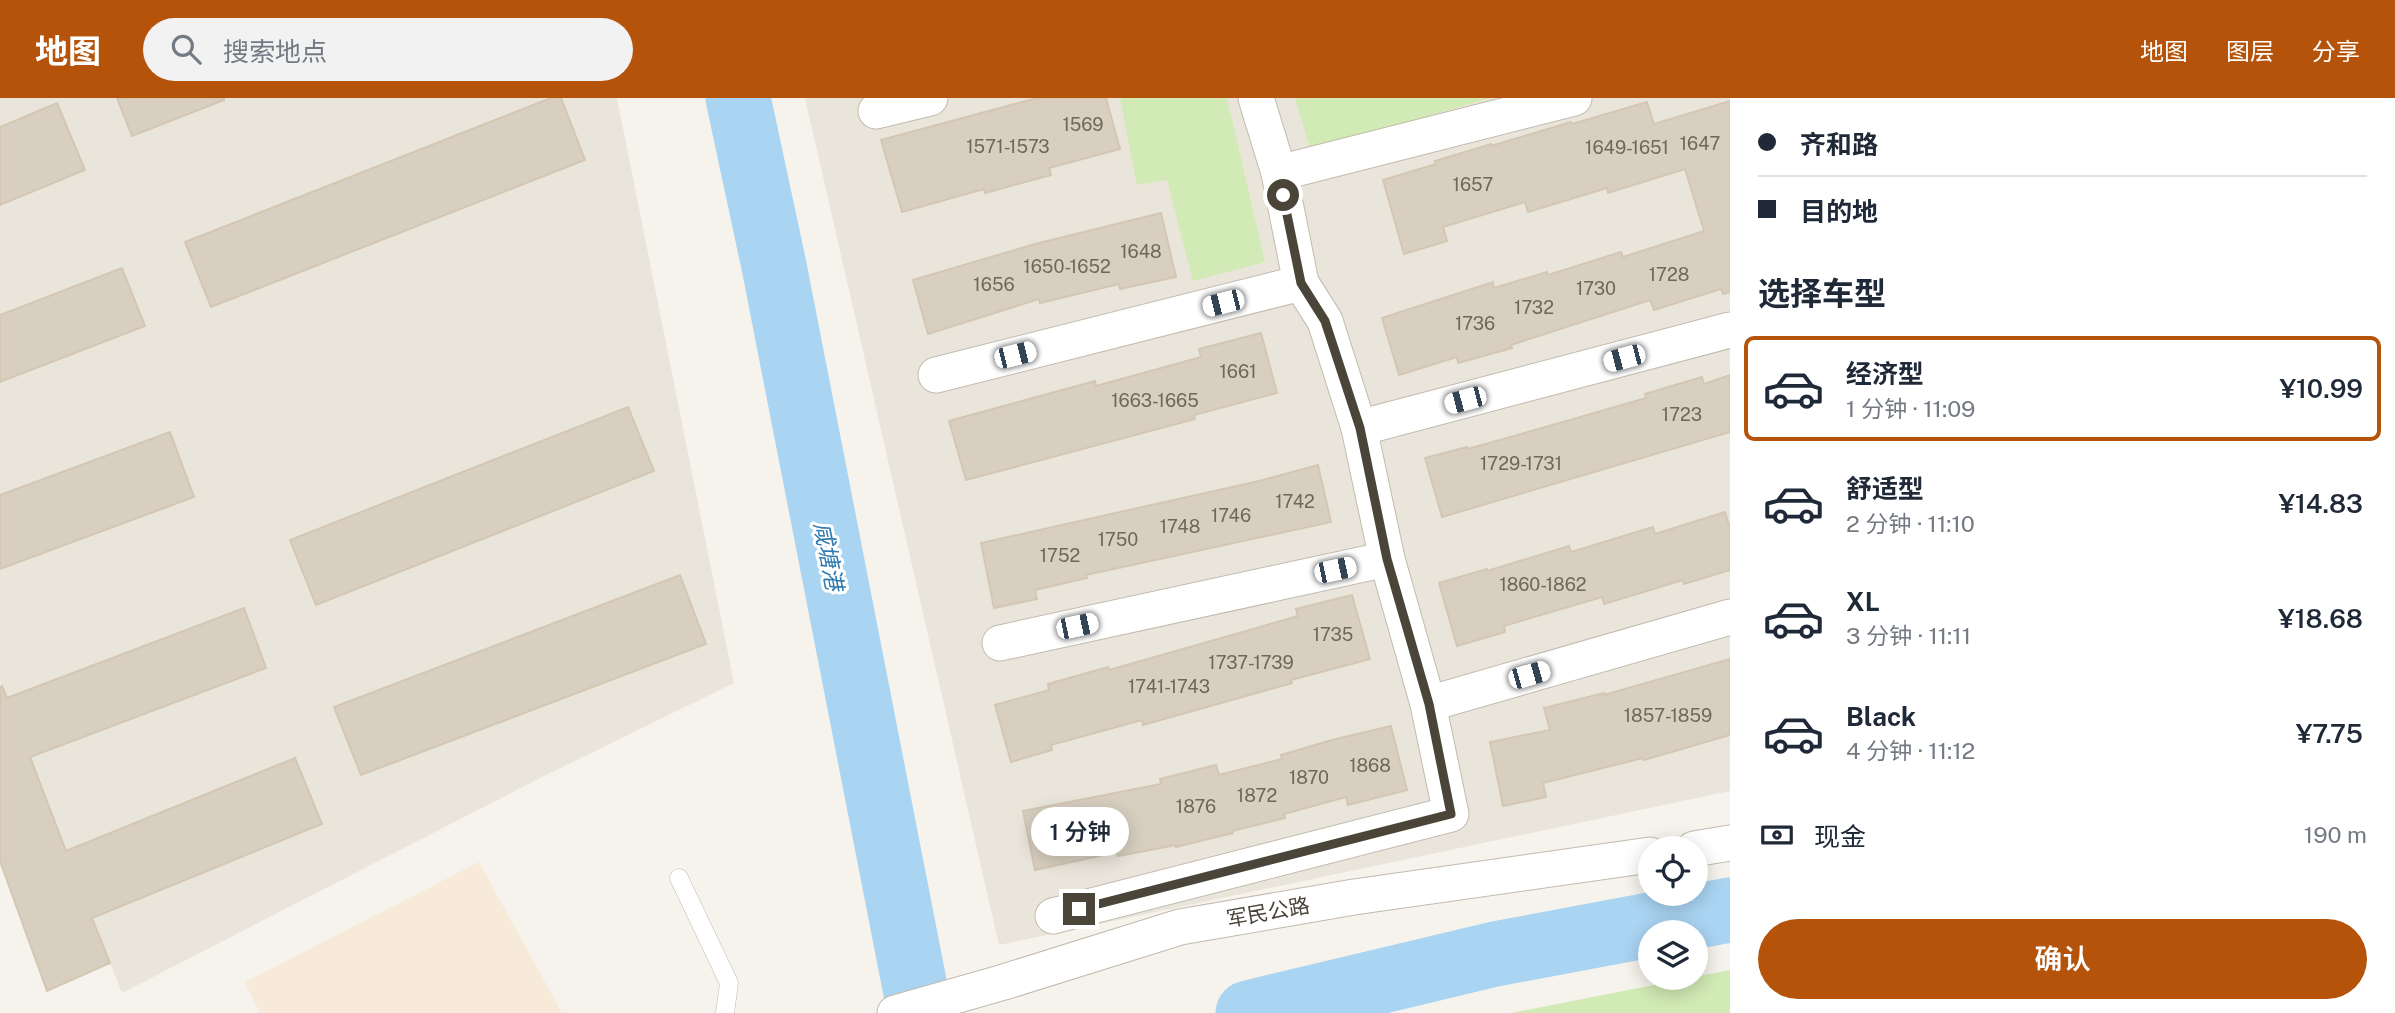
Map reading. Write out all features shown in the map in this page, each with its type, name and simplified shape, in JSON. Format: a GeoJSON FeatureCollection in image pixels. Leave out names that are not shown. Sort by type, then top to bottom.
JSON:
{"type":"FeatureCollection","features":[{"type":"Feature","properties":{"kind":"street"},"geometry":{"type":"LineString","coordinates":[[876,111],[930,98]]}},
{"type":"Feature","properties":{"kind":"street"},"geometry":{"type":"LineString","coordinates":[[1053,916],[1451,814],[1429,704],[1387,559],[1360,428],[1325,321],[1301,283],[1279,173],[1256,98]]}},
{"type":"Feature","properties":{"kind":"street"},"geometry":{"type":"LineString","coordinates":[[1279,173],[1574,98]]}},
{"type":"Feature","properties":{"kind":"street"},"geometry":{"type":"LineString","coordinates":[[936,375],[1301,283]]}},
{"type":"Feature","properties":{"kind":"street"},"geometry":{"type":"LineString","coordinates":[[1360,428],[1730,330]]}},
{"type":"Feature","properties":{"kind":"street"},"geometry":{"type":"LineString","coordinates":[[1000,643],[1387,559]]}},
{"type":"Feature","properties":{"kind":"street"},"geometry":{"type":"LineString","coordinates":[[1429,704],[1730,617]]}},
{"type":"Feature","properties":{"kind":"street"},"geometry":{"type":"LineString","coordinates":[[1708,847],[1730,843]]}},
{"type":"Feature","properties":{"kind":"street","name":"军民公路"},"geometry":{"type":"LineString","coordinates":[[895,1013],[1180,927],[1354,897],[1638,857]]}},
{"type":"Feature","properties":{"kind":"lane"},"geometry":{"type":"LineString","coordinates":[[679,878],[729,983],[725,1013]]}},
{"type":"Feature","properties":{"kind":"shaded area"},"geometry":{"type":"Polygon","coordinates":[[[0,98],[617,98],[734,683],[542,777],[122,993],[0,682],[0,98]]]}},
{"type":"Feature","properties":{"kind":"shaded area"},"geometry":{"type":"Polygon","coordinates":[[[805,98],[1730,98],[1730,791],[999,945],[805,98]]]}},
{"type":"Feature","properties":{"kind":"shaded area"},"geometry":{"type":"Polygon","coordinates":[[[479,862],[562,1013],[260,1013],[245,982],[479,862]]]}},
{"type":"Feature","properties":{"kind":"green space"},"geometry":{"type":"Polygon","coordinates":[[[1120,98],[1227,98],[1265,262],[1193,281],[1167,180],[1137,185],[1120,98]]]}},
{"type":"Feature","properties":{"kind":"green space"},"geometry":{"type":"Polygon","coordinates":[[[1295,98],[1490,98],[1311,151],[1295,98]]]}},
{"type":"Feature","properties":{"kind":"green space"},"geometry":{"type":"Polygon","coordinates":[[[1730,970],[1730,1013],[1511,1013],[1638,988],[1708,990],[1708,974],[1730,970]]]}},
{"type":"Feature","properties":{"kind":"building"},"geometry":{"type":"Polygon","coordinates":[[[117,98],[224,98],[224,100],[132,136],[117,98]]]}},
{"type":"Feature","properties":{"kind":"building"},"geometry":{"type":"Polygon","coordinates":[[[551,98],[561,98],[585,160],[211,307],[185,242],[551,98]]]}},
{"type":"Feature","properties":{"kind":"building"},"geometry":{"type":"Polygon","coordinates":[[[1037,98],[1106,98],[1120,149],[1049,168],[1051,175],[985,193],[984,189],[902,212],[881,140],[1037,98]]]}},
{"type":"Feature","properties":{"kind":"building"},"geometry":{"type":"Polygon","coordinates":[[[1730,101],[1730,292],[1723,294],[1721,289],[1654,310],[1650,300],[1511,345],[1512,348],[1458,363],[1457,357],[1399,375],[1382,318],[1493,282],[1494,288],[1547,272],[1548,275],[1621,252],[1623,257],[1704,231],[1685,169],[1608,193],[1607,188],[1528,212],[1525,202],[1443,227],[1447,241],[1404,254],[1383,180],[1491,144],[1647,102],[1654,124],[1730,101]]]}},
{"type":"Feature","properties":{"kind":"building"},"geometry":{"type":"Polygon","coordinates":[[[57,103],[85,170],[0,205],[0,127],[57,103]]]}},
{"type":"Feature","properties":{"kind":"building"},"geometry":{"type":"Polygon","coordinates":[[[1161,213],[1176,277],[1120,289],[1119,284],[1040,303],[1039,299],[928,334],[913,280],[1035,244],[1161,213]]]}},
{"type":"Feature","properties":{"kind":"building"},"geometry":{"type":"Polygon","coordinates":[[[122,268],[145,326],[0,382],[0,315],[122,268]]]}},
{"type":"Feature","properties":{"kind":"building"},"geometry":{"type":"Polygon","coordinates":[[[1261,333],[1277,393],[1194,415],[1195,419],[966,480],[949,421],[1095,381],[1096,386],[1201,357],[1199,349],[1261,333]]]}},
{"type":"Feature","properties":{"kind":"building"},"geometry":{"type":"Polygon","coordinates":[[[1730,375],[1730,432],[1442,517],[1425,458],[1467,447],[1468,449],[1646,398],[1645,394],[1702,377],[1704,384],[1730,375]]]}},
{"type":"Feature","properties":{"kind":"building"},"geometry":{"type":"Polygon","coordinates":[[[628,407],[654,471],[316,605],[290,540],[628,407]]]}},
{"type":"Feature","properties":{"kind":"building"},"geometry":{"type":"Polygon","coordinates":[[[170,432],[194,497],[0,569],[0,495],[170,432]]]}},
{"type":"Feature","properties":{"kind":"building"},"geometry":{"type":"Polygon","coordinates":[[[1318,465],[1331,522],[1086,575],[1087,578],[1035,590],[1037,599],[994,608],[981,543],[1259,481],[1318,465]]]}},
{"type":"Feature","properties":{"kind":"building"},"geometry":{"type":"Polygon","coordinates":[[[1725,512],[1730,528],[1730,570],[1684,584],[1683,580],[1604,604],[1602,597],[1504,626],[1505,632],[1457,646],[1439,583],[1569,546],[1571,552],[1653,527],[1655,534],[1725,512]]]}},
{"type":"Feature","properties":{"kind":"building"},"geometry":{"type":"Polygon","coordinates":[[[680,575],[706,644],[361,775],[334,707],[680,575]]]}},
{"type":"Feature","properties":{"kind":"building"},"geometry":{"type":"Polygon","coordinates":[[[1352,595],[1370,659],[1143,725],[1142,720],[1051,745],[1052,750],[1011,762],[995,705],[1049,690],[1048,684],[1108,667],[1109,670],[1298,616],[1296,609],[1352,595]]]}},
{"type":"Feature","properties":{"kind":"building"},"geometry":{"type":"Polygon","coordinates":[[[244,608],[266,668],[30,757],[66,851],[295,758],[322,824],[92,918],[110,963],[47,991],[0,861],[0,687],[2,686],[7,698],[244,608]]]}},
{"type":"Feature","properties":{"kind":"building"},"geometry":{"type":"Polygon","coordinates":[[[1730,659],[1730,735],[1644,760],[1643,758],[1543,783],[1546,797],[1503,806],[1490,742],[1550,730],[1544,708],[1604,695],[1730,659]]]}},
{"type":"Feature","properties":{"kind":"building"},"geometry":{"type":"Polygon","coordinates":[[[1391,726],[1407,790],[1348,805],[1346,797],[1284,814],[1285,818],[1176,847],[1118,856],[1117,852],[1035,870],[1023,811],[1161,784],[1160,779],[1216,765],[1219,775],[1282,759],[1281,755],[1332,740],[1391,726]]]}},
{"type":"Feature","properties":{"kind":"waterway","name":"咸塘港"},"geometry":{"type":"LineString","coordinates":[[738,98],[774,266],[920,1013]]}},
{"type":"Feature","properties":{"kind":"waterway"},"geometry":{"type":"LineString","coordinates":[[1248,1013],[1495,954],[1730,910]]}},
{"type":"Feature","properties":{"kind":"route"},"geometry":{"type":"LineString","coordinates":[[1079,909],[1451,814],[1429,704],[1387,559],[1360,428],[1325,321],[1301,283],[1283,195]]}}]}
